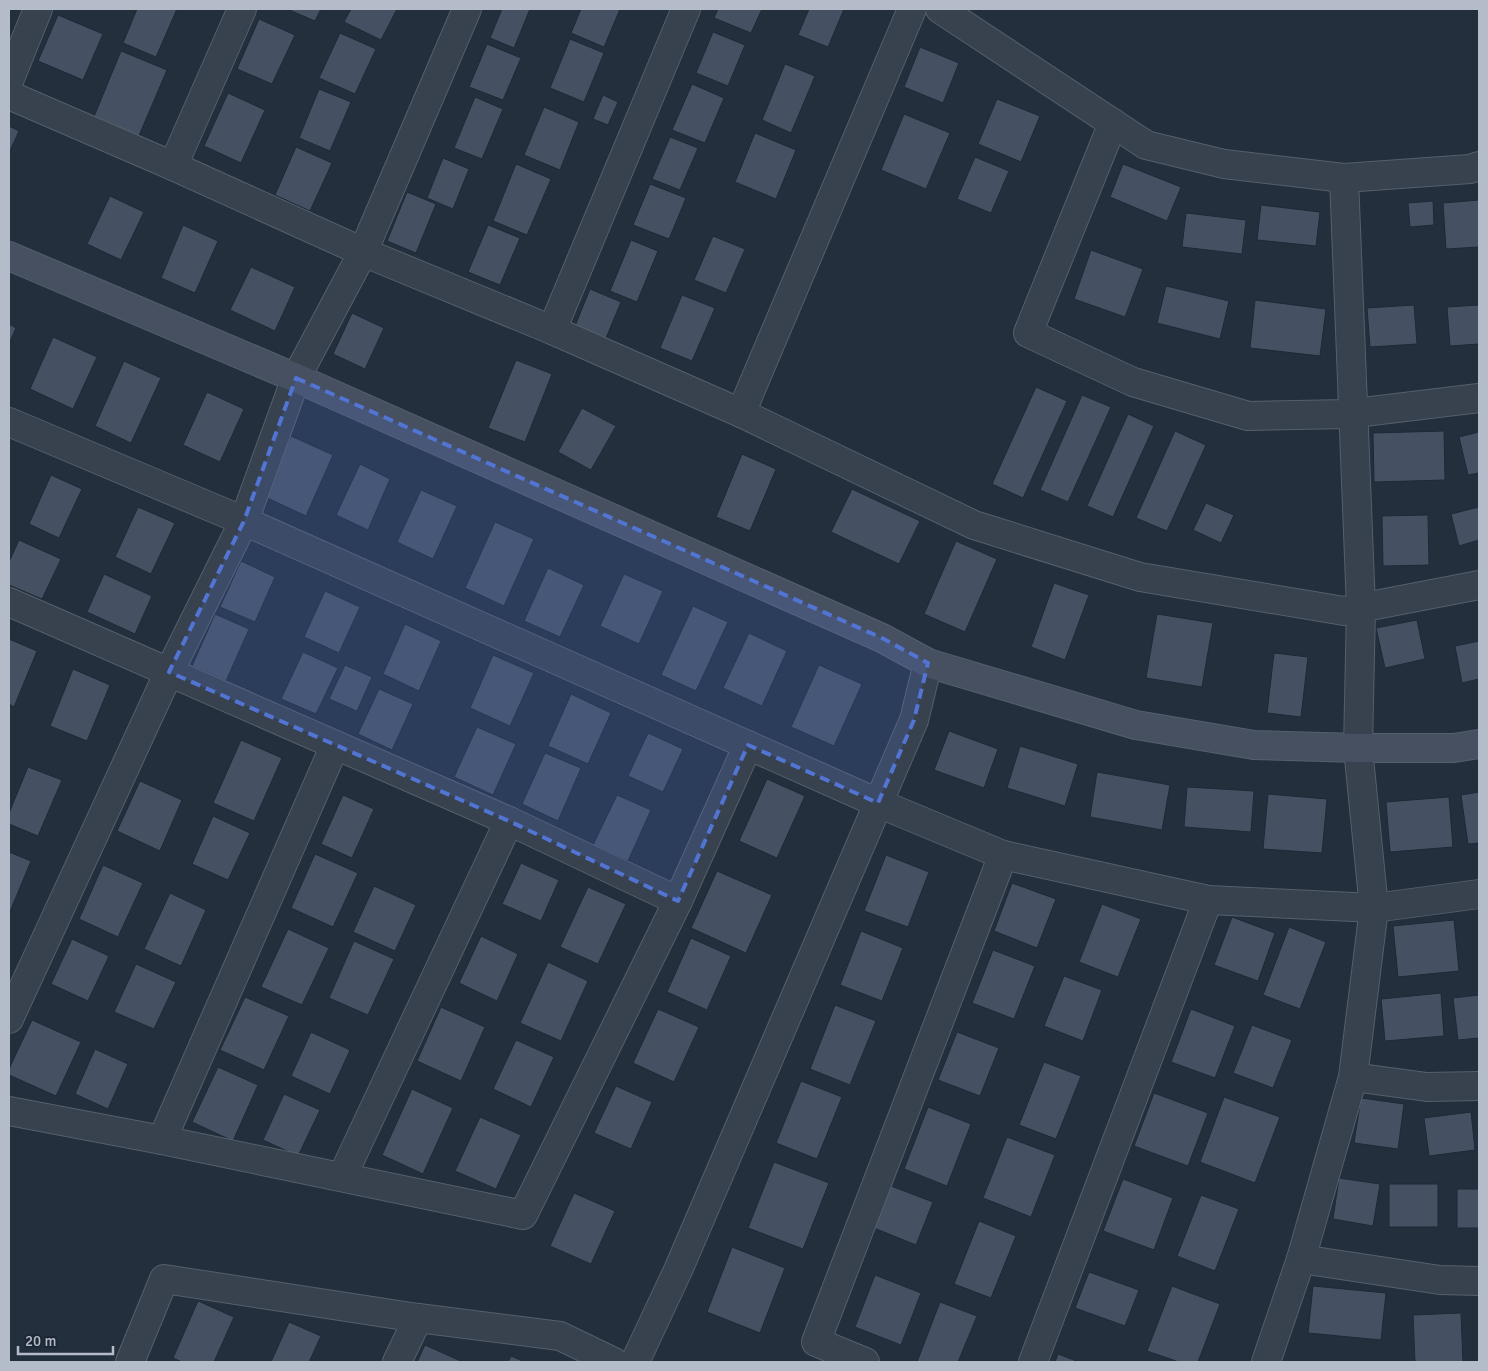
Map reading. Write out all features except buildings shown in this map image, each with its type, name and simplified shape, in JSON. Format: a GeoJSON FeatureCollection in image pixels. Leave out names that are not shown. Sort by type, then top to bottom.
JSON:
{"type":"FeatureCollection","features":[{"type":"Feature","properties":{"kind":"street"},"geometry":{"type":"LineString","coordinates":[[9,81],[38,9]]}},
{"type":"Feature","properties":{"kind":"street"},"geometry":{"type":"LineString","coordinates":[[173,166],[242,9]]}},
{"type":"Feature","properties":{"kind":"street"},"geometry":{"type":"LineString","coordinates":[[9,1019],[168,672],[244,521],[296,378],[363,252],[467,9]]}},
{"type":"Feature","properties":{"kind":"street"},"geometry":{"type":"LineString","coordinates":[[552,330],[686,9]]}},
{"type":"Feature","properties":{"kind":"street"},"geometry":{"type":"LineString","coordinates":[[741,413],[912,9]]}},
{"type":"Feature","properties":{"kind":"street"},"geometry":{"type":"LineString","coordinates":[[940,9],[1146,145],[1224,164],[1344,178],[1470,169],[1479,166]]}},
{"type":"Feature","properties":{"kind":"street"},"geometry":{"type":"LineString","coordinates":[[9,95],[173,166],[363,252],[552,330],[741,413],[974,525],[1140,577],[1344,611],[1479,585]]}},
{"type":"Feature","properties":{"kind":"street"},"geometry":{"type":"LineString","coordinates":[[1113,123],[1028,333],[1133,382],[1248,416],[1353,413],[1479,398]]}},
{"type":"Feature","properties":{"kind":"street"},"geometry":{"type":"LineString","coordinates":[[1266,1362],[1301,1259],[1353,1076],[1374,908],[1358,748],[1361,608],[1344,178]]}},
{"type":"Feature","properties":{"kind":"street"},"geometry":{"type":"LineString","coordinates":[[9,256],[296,378],[882,638],[928,663],[1136,725],[1254,745],[1454,748],[1479,744]]}},
{"type":"Feature","properties":{"kind":"street"},"geometry":{"type":"LineString","coordinates":[[9,422],[244,521],[878,803],[1003,856],[1208,900],[1374,908],[1479,894]]}},
{"type":"Feature","properties":{"kind":"street"},"geometry":{"type":"LineString","coordinates":[[9,602],[509,821],[678,901]]}},
{"type":"Feature","properties":{"kind":"street"},"geometry":{"type":"LineString","coordinates":[[635,1362],[679,1268],[914,720],[928,663]]}},
{"type":"Feature","properties":{"kind":"street"},"geometry":{"type":"LineString","coordinates":[[162,1140],[335,745]]}},
{"type":"Feature","properties":{"kind":"street"},"geometry":{"type":"LineString","coordinates":[[9,1111],[162,1140],[523,1215],[678,901],[748,745]]}},
{"type":"Feature","properties":{"kind":"street"},"geometry":{"type":"LineString","coordinates":[[342,1177],[509,821]]}},
{"type":"Feature","properties":{"kind":"street"},"geometry":{"type":"LineString","coordinates":[[865,1362],[816,1342],[1003,856]]}},
{"type":"Feature","properties":{"kind":"street"},"geometry":{"type":"LineString","coordinates":[[1033,1362],[1208,900]]}},
{"type":"Feature","properties":{"kind":"street"},"geometry":{"type":"LineString","coordinates":[[1353,1076],[1427,1087],[1479,1086]]}},
{"type":"Feature","properties":{"kind":"street"},"geometry":{"type":"LineString","coordinates":[[1301,1259],[1440,1280],[1479,1281]]}},
{"type":"Feature","properties":{"kind":"street"},"geometry":{"type":"LineString","coordinates":[[130,1362],[164,1280],[418,1318],[560,1336],[614,1362]]}},
{"type":"Feature","properties":{"kind":"street"},"geometry":{"type":"LineString","coordinates":[[398,1362],[418,1318]]}},
{"type":"Feature","properties":{"kind":"highlighted area"},"geometry":{"type":"Polygon","coordinates":[[[296,378],[882,638],[928,663],[914,720],[878,803],[748,745],[678,901],[509,821],[169,672],[244,521],[296,378]]]}}]}
